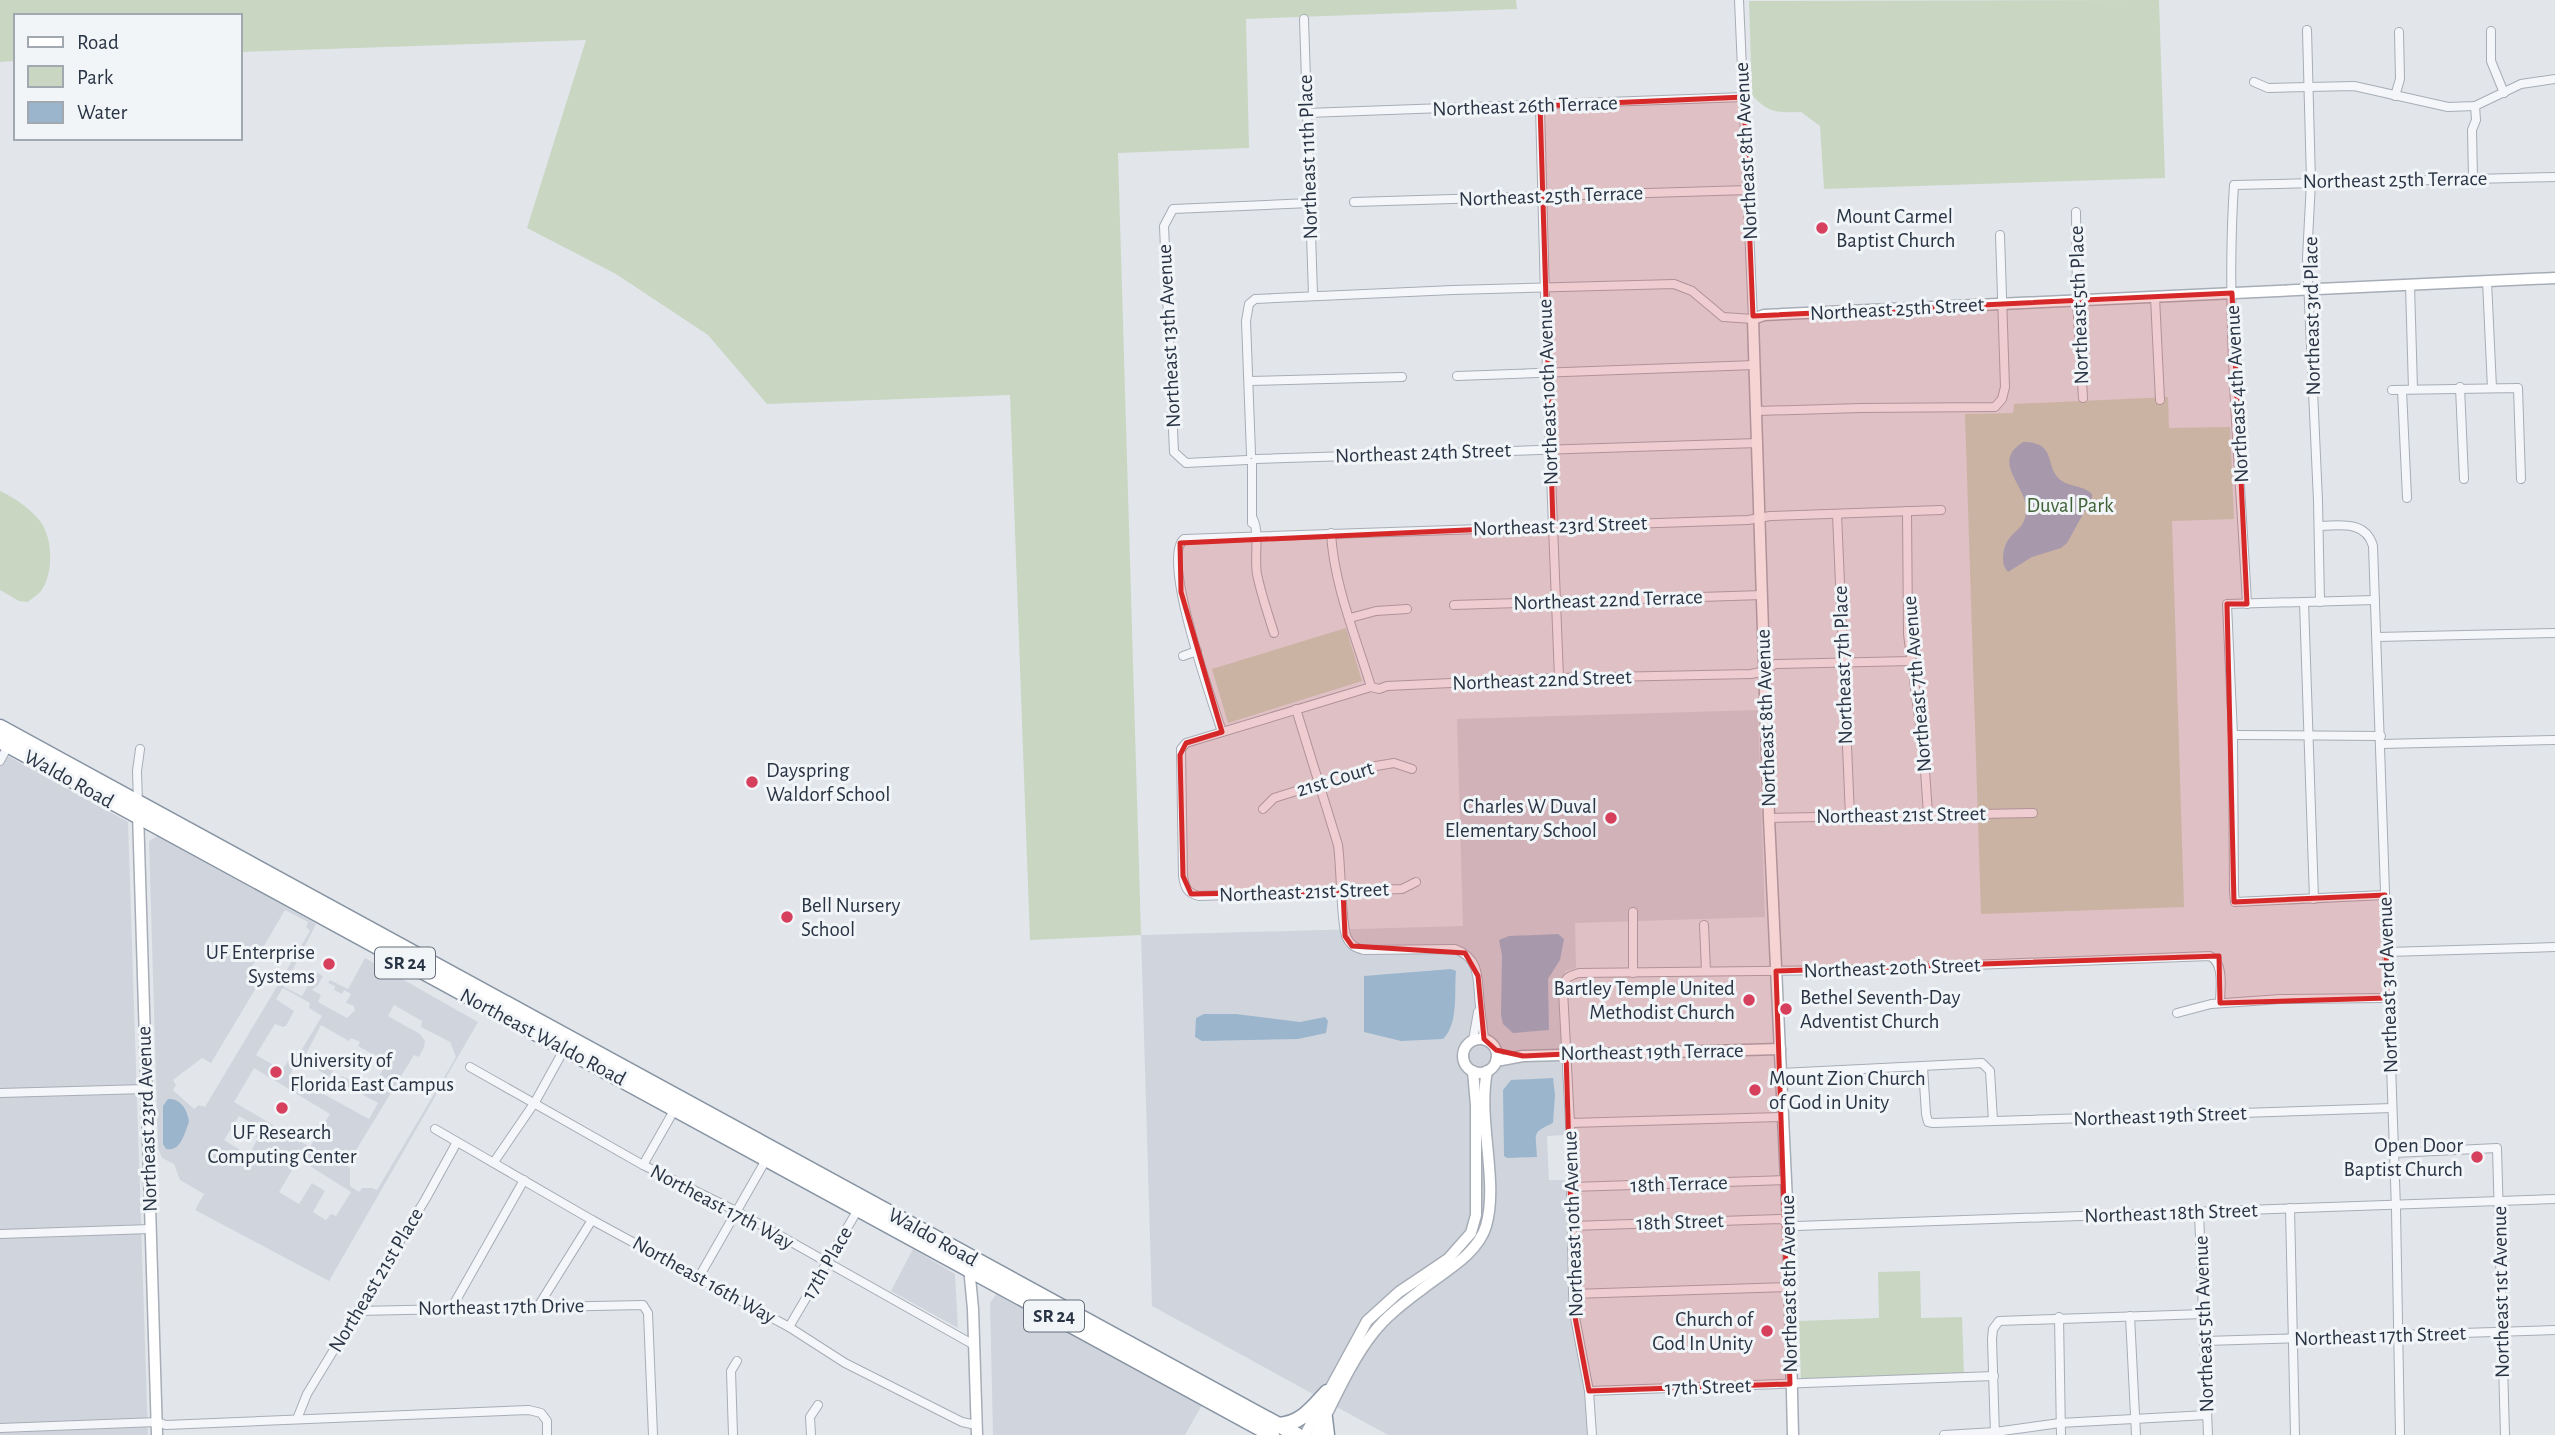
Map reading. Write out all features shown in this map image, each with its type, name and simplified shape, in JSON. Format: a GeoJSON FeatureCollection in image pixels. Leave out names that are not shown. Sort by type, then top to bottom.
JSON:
{"type":"FeatureCollection","features":[{"type":"Feature","properties":{"kind":"highway","name":"Waldo Road"},"geometry":{"type":"LineString","coordinates":[[0,727],[7,740],[138,810]]}},
{"type":"Feature","properties":{"kind":"highway","name":"Northeast Waldo Road"},"geometry":{"type":"LineString","coordinates":[[138,810],[568,1043]]}},
{"type":"Feature","properties":{"kind":"highway","name":"Waldo Road"},"geometry":{"type":"LineString","coordinates":[[568,1043],[1275,1430],[1297,1435]]}},
{"type":"Feature","properties":{"kind":"highway","name":"Waldo Road"},"geometry":{"type":"LineString","coordinates":[[862,1204],[911,1238],[970,1262]]}},
{"type":"Feature","properties":{"kind":"highway"},"geometry":{"type":"LineString","coordinates":[[1275,1430],[1303,1418],[1327,1392]]}},
{"type":"Feature","properties":{"kind":"highway"},"geometry":{"type":"LineString","coordinates":[[1325,1418],[1327,1435]]}},
{"type":"Feature","properties":{"kind":"street","name":"Northeast 8th Avenue"},"geometry":{"type":"LineString","coordinates":[[1739,0],[1757,411],[1769,818],[1788,1223],[1793,1435]]}},
{"type":"Feature","properties":{"kind":"street","name":"Northeast 11th Place"},"geometry":{"type":"LineString","coordinates":[[1304,19],[1313,295]]}},
{"type":"Feature","properties":{"kind":"street","name":"Northeast 3rd Place"},"geometry":{"type":"LineString","coordinates":[[2307,30],[2311,182],[2307,258],[2320,602]]}},
{"type":"Feature","properties":{"kind":"street"},"geometry":{"type":"LineString","coordinates":[[2395,96],[2400,79],[2399,32]]}},
{"type":"Feature","properties":{"kind":"street"},"geometry":{"type":"LineString","coordinates":[[2491,32],[2491,61],[2504,93]]}},
{"type":"Feature","properties":{"kind":"street"},"geometry":{"type":"LineString","coordinates":[[2254,82],[2268,88],[2354,86],[2448,107],[2475,106],[2530,81],[2555,79]]}},
{"type":"Feature","properties":{"kind":"street","name":"Northeast 26th Terrace"},"geometry":{"type":"LineString","coordinates":[[1307,114],[1744,97]]}},
{"type":"Feature","properties":{"kind":"street","name":"Northeast 10th Avenue"},"geometry":{"type":"LineString","coordinates":[[1540,106],[1559,678]]}},
{"type":"Feature","properties":{"kind":"street"},"geometry":{"type":"LineString","coordinates":[[2473,178],[2472,130],[2476,120],[2475,106]]}},
{"type":"Feature","properties":{"kind":"street","name":"Northeast 25th Terrace"},"geometry":{"type":"LineString","coordinates":[[2234,185],[2555,177]]}},
{"type":"Feature","properties":{"kind":"street","name":"Northeast 4th Avenue"},"geometry":{"type":"LineString","coordinates":[[2234,185],[2232,293],[2247,604]]}},
{"type":"Feature","properties":{"kind":"street","name":"Northeast 25th Terrace"},"geometry":{"type":"LineString","coordinates":[[1354,202],[1748,190]]}},
{"type":"Feature","properties":{"kind":"street","name":"Northeast 13th Avenue"},"geometry":{"type":"LineString","coordinates":[[1179,456],[1174,452],[1172,426],[1164,226],[1173,209],[1310,203]]}},
{"type":"Feature","properties":{"kind":"street","name":"Northeast 5th Place"},"geometry":{"type":"LineString","coordinates":[[2076,212],[2077,300],[2083,398]]}},
{"type":"Feature","properties":{"kind":"street"},"geometry":{"type":"LineString","coordinates":[[1757,411],[1995,407],[2002,399],[2005,387],[2000,234]]}},
{"type":"Feature","properties":{"kind":"street","name":"Northeast 25th Street"},"geometry":{"type":"LineString","coordinates":[[1249,381],[1246,321],[1251,302],[1267,297],[1674,284],[1692,291],[1723,317],[1753,319],[1764,315],[2555,278]]}},
{"type":"Feature","properties":{"kind":"street"},"geometry":{"type":"LineString","coordinates":[[2487,281],[2492,388]]}},
{"type":"Feature","properties":{"kind":"street"},"geometry":{"type":"LineString","coordinates":[[2410,285],[2413,389]]}},
{"type":"Feature","properties":{"kind":"street"},"geometry":{"type":"LineString","coordinates":[[2155,297],[2160,400]]}},
{"type":"Feature","properties":{"kind":"street"},"geometry":{"type":"LineString","coordinates":[[1457,376],[1755,365]]}},
{"type":"Feature","properties":{"kind":"street"},"geometry":{"type":"LineString","coordinates":[[1245,536],[1253,519],[1249,381],[1402,377]]}},
{"type":"Feature","properties":{"kind":"street"},"geometry":{"type":"LineString","coordinates":[[2460,387],[2464,479]]}},
{"type":"Feature","properties":{"kind":"street"},"geometry":{"type":"LineString","coordinates":[[2392,390],[2518,388],[2521,480]]}},
{"type":"Feature","properties":{"kind":"street"},"geometry":{"type":"LineString","coordinates":[[2402,390],[2407,498]]}},
{"type":"Feature","properties":{"kind":"street","name":"Northeast 24th Street"},"geometry":{"type":"LineString","coordinates":[[1179,456],[1186,463],[1758,443]]}},
{"type":"Feature","properties":{"kind":"street","name":"Northeast 23rd Street"},"geometry":{"type":"LineString","coordinates":[[1197,651],[1181,592],[1176,560],[1180,543],[1192,538],[1941,510]]}},
{"type":"Feature","properties":{"kind":"street","name":"Northeast 7th Avenue"},"geometry":{"type":"LineString","coordinates":[[1907,511],[1908,634],[1924,756],[1928,814]]}},
{"type":"Feature","properties":{"kind":"street","name":"Northeast 7th Place"},"geometry":{"type":"LineString","coordinates":[[1837,514],[1850,816]]}},
{"type":"Feature","properties":{"kind":"street"},"geometry":{"type":"LineString","coordinates":[[1253,519],[1257,575],[1274,633]]}},
{"type":"Feature","properties":{"kind":"street","name":"Northeast 3rd Avenue"},"geometry":{"type":"LineString","coordinates":[[2319,526],[2356,526],[2366,531],[2373,546],[2396,1204],[2400,1435]]}},
{"type":"Feature","properties":{"kind":"street"},"geometry":{"type":"LineString","coordinates":[[1331,533],[1332,558],[1371,687]]}},
{"type":"Feature","properties":{"kind":"street","name":"Northeast 22nd Terrace"},"geometry":{"type":"LineString","coordinates":[[1454,605],[1762,595]]}},
{"type":"Feature","properties":{"kind":"street"},"geometry":{"type":"LineString","coordinates":[[2375,600],[2227,604],[2233,735],[2235,902],[2385,895]]}},
{"type":"Feature","properties":{"kind":"street"},"geometry":{"type":"LineString","coordinates":[[2304,602],[2314,899]]}},
{"type":"Feature","properties":{"kind":"street"},"geometry":{"type":"LineString","coordinates":[[1350,618],[1376,611],[1407,609]]}},
{"type":"Feature","properties":{"kind":"street"},"geometry":{"type":"LineString","coordinates":[[2377,637],[2555,633]]}},
{"type":"Feature","properties":{"kind":"street"},"geometry":{"type":"LineString","coordinates":[[1183,656],[1197,651],[1222,732]]}},
{"type":"Feature","properties":{"kind":"street","name":"Northeast 22nd Street"},"geometry":{"type":"LineString","coordinates":[[1191,894],[1184,887],[1183,876],[1181,749],[1186,743],[1371,687],[1379,689],[1387,686],[1559,678],[1751,674],[1765,671],[1775,664],[1911,661]]}},
{"type":"Feature","properties":{"kind":"street"},"geometry":{"type":"LineString","coordinates":[[1296,709],[1338,845],[1345,936],[1352,946],[1364,950],[1455,949],[1465,953],[1476,968],[1478,1040]]}},
{"type":"Feature","properties":{"kind":"street"},"geometry":{"type":"LineString","coordinates":[[2233,735],[2309,735],[2381,740],[2555,740]]}},
{"type":"Feature","properties":{"kind":"street"},"geometry":{"type":"LineString","coordinates":[[0,761],[7,740]]}},
{"type":"Feature","properties":{"kind":"street"},"geometry":{"type":"LineString","coordinates":[[138,810],[137,771],[140,749]]}},
{"type":"Feature","properties":{"kind":"street","name":"21st Court"},"geometry":{"type":"LineString","coordinates":[[1263,809],[1273,798],[1376,766],[1394,763],[1412,769]]}},
{"type":"Feature","properties":{"kind":"street","name":"Northeast 23rd Avenue"},"geometry":{"type":"LineString","coordinates":[[138,810],[157,1435]]}},
{"type":"Feature","properties":{"kind":"street","name":"Northeast 21st Street"},"geometry":{"type":"LineString","coordinates":[[1769,818],[2033,813]]}},
{"type":"Feature","properties":{"kind":"street","name":"Northeast 21st Street"},"geometry":{"type":"LineString","coordinates":[[1191,894],[1199,896],[1402,889],[1416,882]]}},
{"type":"Feature","properties":{"kind":"street"},"geometry":{"type":"LineString","coordinates":[[1633,912],[1633,972]]}},
{"type":"Feature","properties":{"kind":"street"},"geometry":{"type":"LineString","coordinates":[[1704,925],[1706,971]]}},
{"type":"Feature","properties":{"kind":"street"},"geometry":{"type":"LineString","coordinates":[[2386,952],[2555,947]]}},
{"type":"Feature","properties":{"kind":"street","name":"Northeast 20th Street"},"geometry":{"type":"LineString","coordinates":[[1568,976],[1579,973],[1776,971],[2210,956],[2216,959],[2219,966],[2220,1003]]}},
{"type":"Feature","properties":{"kind":"street","name":"Northeast 10th Avenue"},"geometry":{"type":"LineString","coordinates":[[1568,976],[1563,990],[1570,1124],[1573,1294],[1589,1391],[1592,1435]]}},
{"type":"Feature","properties":{"kind":"street"},"geometry":{"type":"LineString","coordinates":[[2177,1013],[2220,1003],[2280,999],[2387,998]]}},
{"type":"Feature","properties":{"kind":"street"},"geometry":{"type":"LineString","coordinates":[[1305,1435],[1367,1321],[1376,1311],[1466,1255],[1478,1242],[1485,1227],[1489,1196],[1483,1104],[1486,1071],[1496,1056],[1490,1042],[1478,1040],[1465,1048],[1463,1056],[1466,1066],[1473,1071],[1486,1071]]}},
{"type":"Feature","properties":{"kind":"street"},"geometry":{"type":"LineString","coordinates":[[494,1162],[535,1102],[568,1043]]}},
{"type":"Feature","properties":{"kind":"street","name":"Northeast 19th Terrace"},"geometry":{"type":"LineString","coordinates":[[1496,1056],[1780,1049]]}},
{"type":"Feature","properties":{"kind":"street"},"geometry":{"type":"LineString","coordinates":[[1781,1073],[1982,1063],[1990,1071],[1993,1121]]}},
{"type":"Feature","properties":{"kind":"street","name":"Northeast 17th Way"},"geometry":{"type":"LineString","coordinates":[[470,1067],[643,1165],[738,1212],[974,1345]]}},
{"type":"Feature","properties":{"kind":"street","name":"Northeast 19th Street"},"geometry":{"type":"LineString","coordinates":[[1923,1067],[1928,1122],[1933,1123],[2392,1108]]}},
{"type":"Feature","properties":{"kind":"street"},"geometry":{"type":"LineString","coordinates":[[1316,1435],[1373,1333],[1471,1233],[1476,1215],[1476,1105],[1473,1071]]}},
{"type":"Feature","properties":{"kind":"street"},"geometry":{"type":"LineString","coordinates":[[0,1093],[146,1089]]}},
{"type":"Feature","properties":{"kind":"street"},"geometry":{"type":"LineString","coordinates":[[643,1165],[678,1104]]}},
{"type":"Feature","properties":{"kind":"street"},"geometry":{"type":"LineString","coordinates":[[1570,1124],[1783,1117]]}},
{"type":"Feature","properties":{"kind":"street","name":"Northeast 16th Way"},"geometry":{"type":"LineString","coordinates":[[435,1129],[592,1220],[789,1327],[845,1363],[976,1430]]}},
{"type":"Feature","properties":{"kind":"street","name":"Northeast 21st Place"},"geometry":{"type":"LineString","coordinates":[[297,1419],[307,1394],[457,1142]]}},
{"type":"Feature","properties":{"kind":"street","name":"Northeast 1st Avenue"},"geometry":{"type":"LineString","coordinates":[[2394,1153],[2497,1149],[2505,1435]]}},
{"type":"Feature","properties":{"kind":"street"},"geometry":{"type":"LineString","coordinates":[[699,1277],[770,1155]]}},
{"type":"Feature","properties":{"kind":"street","name":"18th Terrace"},"geometry":{"type":"LineString","coordinates":[[1571,1187],[1786,1180]]}},
{"type":"Feature","properties":{"kind":"street"},"geometry":{"type":"LineString","coordinates":[[451,1308],[524,1181]]}},
{"type":"Feature","properties":{"kind":"street","name":"Northeast 18th Street"},"geometry":{"type":"LineString","coordinates":[[1788,1223],[1797,1226],[2555,1199]]}},
{"type":"Feature","properties":{"kind":"street","name":"17th Place"},"geometry":{"type":"LineString","coordinates":[[789,1327],[862,1204]]}},
{"type":"Feature","properties":{"kind":"street"},"geometry":{"type":"LineString","coordinates":[[2290,1208],[2295,1435]]}},
{"type":"Feature","properties":{"kind":"street","name":"Northeast 5th Avenue"},"geometry":{"type":"LineString","coordinates":[[2199,1213],[2208,1435]]}},
{"type":"Feature","properties":{"kind":"street","name":"18th Street"},"geometry":{"type":"LineString","coordinates":[[1572,1226],[1780,1219],[1788,1223]]}},
{"type":"Feature","properties":{"kind":"street"},"geometry":{"type":"LineString","coordinates":[[539,1306],[592,1220]]}},
{"type":"Feature","properties":{"kind":"street"},"geometry":{"type":"LineString","coordinates":[[0,1234],[151,1229]]}},
{"type":"Feature","properties":{"kind":"street"},"geometry":{"type":"LineString","coordinates":[[970,1262],[976,1430]]}},
{"type":"Feature","properties":{"kind":"street"},"geometry":{"type":"LineString","coordinates":[[1573,1294],[1790,1287]]}},
{"type":"Feature","properties":{"kind":"street","name":"Northeast 17th Drive"},"geometry":{"type":"LineString","coordinates":[[358,1311],[643,1305],[649,1313],[653,1435]]}},
{"type":"Feature","properties":{"kind":"street"},"geometry":{"type":"LineString","coordinates":[[1995,1434],[1992,1339],[1999,1321],[2015,1318],[2204,1314]]}},
{"type":"Feature","properties":{"kind":"street"},"geometry":{"type":"LineString","coordinates":[[2130,1316],[2136,1435]]}},
{"type":"Feature","properties":{"kind":"street"},"geometry":{"type":"LineString","coordinates":[[2059,1317],[2062,1435]]}},
{"type":"Feature","properties":{"kind":"street","name":"Northeast 17th Street"},"geometry":{"type":"LineString","coordinates":[[2205,1341],[2555,1330]]}},
{"type":"Feature","properties":{"kind":"street"},"geometry":{"type":"LineString","coordinates":[[733,1435],[731,1371],[737,1361]]}},
{"type":"Feature","properties":{"kind":"street","name":"17th Street"},"geometry":{"type":"LineString","coordinates":[[1589,1391],[1994,1376]]}},
{"type":"Feature","properties":{"kind":"street"},"geometry":{"type":"LineString","coordinates":[[811,1435],[810,1417],[818,1405]]}},
{"type":"Feature","properties":{"kind":"street"},"geometry":{"type":"LineString","coordinates":[[0,1428],[156,1423],[166,1425],[530,1410],[540,1412],[547,1421],[547,1435]]}},
{"type":"Feature","properties":{"kind":"street"},"geometry":{"type":"LineString","coordinates":[[1944,1435],[1995,1434],[2060,1423],[2207,1415]]}},
{"type":"Feature","properties":{"kind":"highlighted area"},"geometry":{"type":"Polygon","coordinates":[[[1744,97],[1753,316],[2232,293],[2247,604],[2227,604],[2234,902],[2385,895],[2387,998],[2220,1003],[2219,956],[1776,971],[1790,1384],[1589,1391],[1574,1312],[1566,1054],[1523,1056],[1496,1050],[1484,1039],[1478,976],[1465,953],[1352,946],[1345,936],[1343,891],[1191,894],[1183,876],[1180,755],[1186,743],[1222,732],[1181,592],[1180,543],[1553,526],[1540,106],[1744,97]]]}},
{"type":"Feature","properties":{"kind":"shaded area"},"geometry":{"type":"Polygon","coordinates":[[[1758,710],[1765,917],[1575,923],[1576,968],[1566,971],[1559,983],[1566,1135],[1547,1136],[1549,1180],[1568,1180],[1571,1281],[1590,1435],[1388,1435],[1152,1306],[1141,935],[1463,926],[1457,719],[1758,710]]]}},
{"type":"Feature","properties":{"kind":"shaded area"},"geometry":{"type":"Polygon","coordinates":[[[0,752],[128,822],[148,1435],[0,1435],[0,752]]]}},
{"type":"Feature","properties":{"kind":"shaded area","name":"University of Florida East Campus"},"geometry":{"type":"Polygon","coordinates":[[[159,835],[316,924],[284,987],[302,996],[316,972],[323,976],[312,990],[321,995],[318,1002],[347,1018],[355,1010],[354,1006],[346,1003],[351,994],[344,990],[342,994],[328,983],[330,980],[348,989],[365,958],[478,1022],[329,1281],[195,1210],[204,1194],[180,1180],[174,1164],[162,1158],[158,1148],[149,841],[159,835]],[[285,910],[251,968],[252,976],[259,983],[211,1063],[202,1058],[173,1080],[176,1085],[173,1090],[194,1109],[199,1105],[205,1107],[310,931],[306,927],[308,922],[285,910]],[[283,988],[276,999],[294,1011],[286,1026],[275,1024],[256,1055],[282,1070],[290,1058],[296,1059],[322,1016],[309,1008],[310,1003],[283,988]],[[394,1005],[388,1016],[420,1034],[425,1041],[419,1057],[414,1055],[347,1165],[350,1168],[350,1186],[359,1192],[362,1188],[377,1190],[456,1057],[450,1042],[421,1027],[422,1021],[394,1005]],[[321,1025],[305,1056],[333,1071],[331,1074],[340,1079],[342,1076],[371,1092],[387,1062],[358,1046],[360,1042],[351,1038],[349,1041],[321,1025]],[[305,1063],[301,1069],[295,1065],[291,1073],[307,1085],[369,1119],[378,1103],[305,1063]],[[254,1068],[234,1102],[310,1147],[330,1114],[254,1068]],[[239,1116],[224,1140],[245,1153],[247,1150],[251,1151],[260,1128],[239,1116]],[[299,1159],[279,1192],[299,1204],[312,1183],[325,1191],[313,1212],[326,1220],[331,1214],[336,1216],[351,1192],[299,1159]]]}},
{"type":"Feature","properties":{"kind":"shaded area"},"geometry":{"type":"Polygon","coordinates":[[[913,1249],[955,1274],[958,1328],[891,1291],[913,1249]]]}},
{"type":"Feature","properties":{"kind":"shaded area"},"geometry":{"type":"Polygon","coordinates":[[[997,1293],[1202,1405],[1185,1435],[993,1435],[990,1303],[997,1293]]]}},
{"type":"Feature","properties":{"kind":"green space"},"geometry":{"type":"Polygon","coordinates":[[[0,0],[1516,0],[1517,9],[1246,19],[1249,148],[1118,153],[1141,935],[1030,940],[1010,395],[767,404],[708,335],[616,274],[527,228],[586,40],[242,52],[242,14],[14,14],[14,61],[0,62],[0,0]]]}},
{"type":"Feature","properties":{"kind":"green space"},"geometry":{"type":"Polygon","coordinates":[[[2159,0],[2165,178],[1824,189],[1820,126],[1801,112],[1768,109],[1752,95],[1749,1],[2159,0]]]}},
{"type":"Feature","properties":{"kind":"green space","name":"Duval Park"},"geometry":{"type":"Polygon","coordinates":[[[2168,397],[2169,428],[2230,427],[2234,519],[2172,521],[2184,907],[1981,914],[1965,414],[2013,413],[2014,404],[2168,397]]]}},
{"type":"Feature","properties":{"kind":"green space"},"geometry":{"type":"Polygon","coordinates":[[[0,491],[32,512],[40,521],[47,537],[50,556],[48,575],[41,591],[28,602],[19,601],[0,590],[0,491]]]}},
{"type":"Feature","properties":{"kind":"green space"},"geometry":{"type":"Polygon","coordinates":[[[1346,628],[1362,681],[1228,723],[1212,669],[1346,628]]]}},
{"type":"Feature","properties":{"kind":"green space"},"geometry":{"type":"Polygon","coordinates":[[[1920,1271],[1921,1318],[1962,1317],[1964,1376],[1801,1380],[1799,1321],[1879,1318],[1878,1272],[1920,1271]]]}},
{"type":"Feature","properties":{"kind":"water"},"geometry":{"type":"Polygon","coordinates":[[[2023,442],[2042,446],[2056,476],[2066,483],[2089,491],[2092,498],[2067,543],[2061,548],[2032,557],[2008,572],[2003,562],[2007,541],[2023,524],[2026,510],[2025,501],[2012,475],[2010,458],[2023,442]]]}},
{"type":"Feature","properties":{"kind":"water"},"geometry":{"type":"Polygon","coordinates":[[[1558,934],[1564,939],[1560,960],[1548,979],[1549,1030],[1513,1033],[1503,1024],[1501,1015],[1502,955],[1499,940],[1509,936],[1558,934]]]}},
{"type":"Feature","properties":{"kind":"water"},"geometry":{"type":"Polygon","coordinates":[[[1451,969],[1456,971],[1454,1016],[1443,1039],[1401,1041],[1364,1032],[1364,976],[1451,969]]]}},
{"type":"Feature","properties":{"kind":"water"},"geometry":{"type":"Polygon","coordinates":[[[1204,1014],[1236,1014],[1300,1022],[1325,1017],[1328,1021],[1326,1033],[1298,1039],[1202,1041],[1195,1037],[1196,1018],[1204,1014]]]}},
{"type":"Feature","properties":{"kind":"water"},"geometry":{"type":"Polygon","coordinates":[[[1553,1078],[1553,1123],[1536,1135],[1537,1157],[1507,1158],[1504,1156],[1503,1090],[1511,1080],[1553,1078]]]}},
{"type":"Feature","properties":{"kind":"water"},"geometry":{"type":"Polygon","coordinates":[[[168,1099],[173,1099],[183,1106],[189,1122],[179,1145],[171,1149],[166,1149],[163,1144],[163,1106],[168,1099]]]}},
{"type":"Feature","properties":{"kind":"place","name":"Mount Carmel Baptist Church"},"geometry":{"type":"Point","coordinates":[1822,228]}},
{"type":"Feature","properties":{"kind":"place","name":"Dayspring Waldorf School"},"geometry":{"type":"Point","coordinates":[752,782]}},
{"type":"Feature","properties":{"kind":"place","name":"Charles W Duval Elementary School"},"geometry":{"type":"Point","coordinates":[1611,818]}},
{"type":"Feature","properties":{"kind":"place","name":"Bell Nursery School"},"geometry":{"type":"Point","coordinates":[787,917]}},
{"type":"Feature","properties":{"kind":"place","name":"UF Enterprise Systems"},"geometry":{"type":"Point","coordinates":[329,964]}},
{"type":"Feature","properties":{"kind":"place","name":"Bartley Temple United Methodist Church"},"geometry":{"type":"Point","coordinates":[1749,1000]}},
{"type":"Feature","properties":{"kind":"place","name":"Bethel Seventh-Day Adventist Church"},"geometry":{"type":"Point","coordinates":[1786,1009]}},
{"type":"Feature","properties":{"kind":"place","name":"University of Florida East Campus"},"geometry":{"type":"Point","coordinates":[276,1072]}},
{"type":"Feature","properties":{"kind":"place","name":"Mount Zion Church of God in Unity"},"geometry":{"type":"Point","coordinates":[1755,1090]}},
{"type":"Feature","properties":{"kind":"place","name":"UF Research Computing Center"},"geometry":{"type":"Point","coordinates":[282,1108]}},
{"type":"Feature","properties":{"kind":"place","name":"Open Door Baptist Church"},"geometry":{"type":"Point","coordinates":[2477,1157]}},
{"type":"Feature","properties":{"kind":"place","name":"Church of God In Unity"},"geometry":{"type":"Point","coordinates":[1767,1331]}}]}
